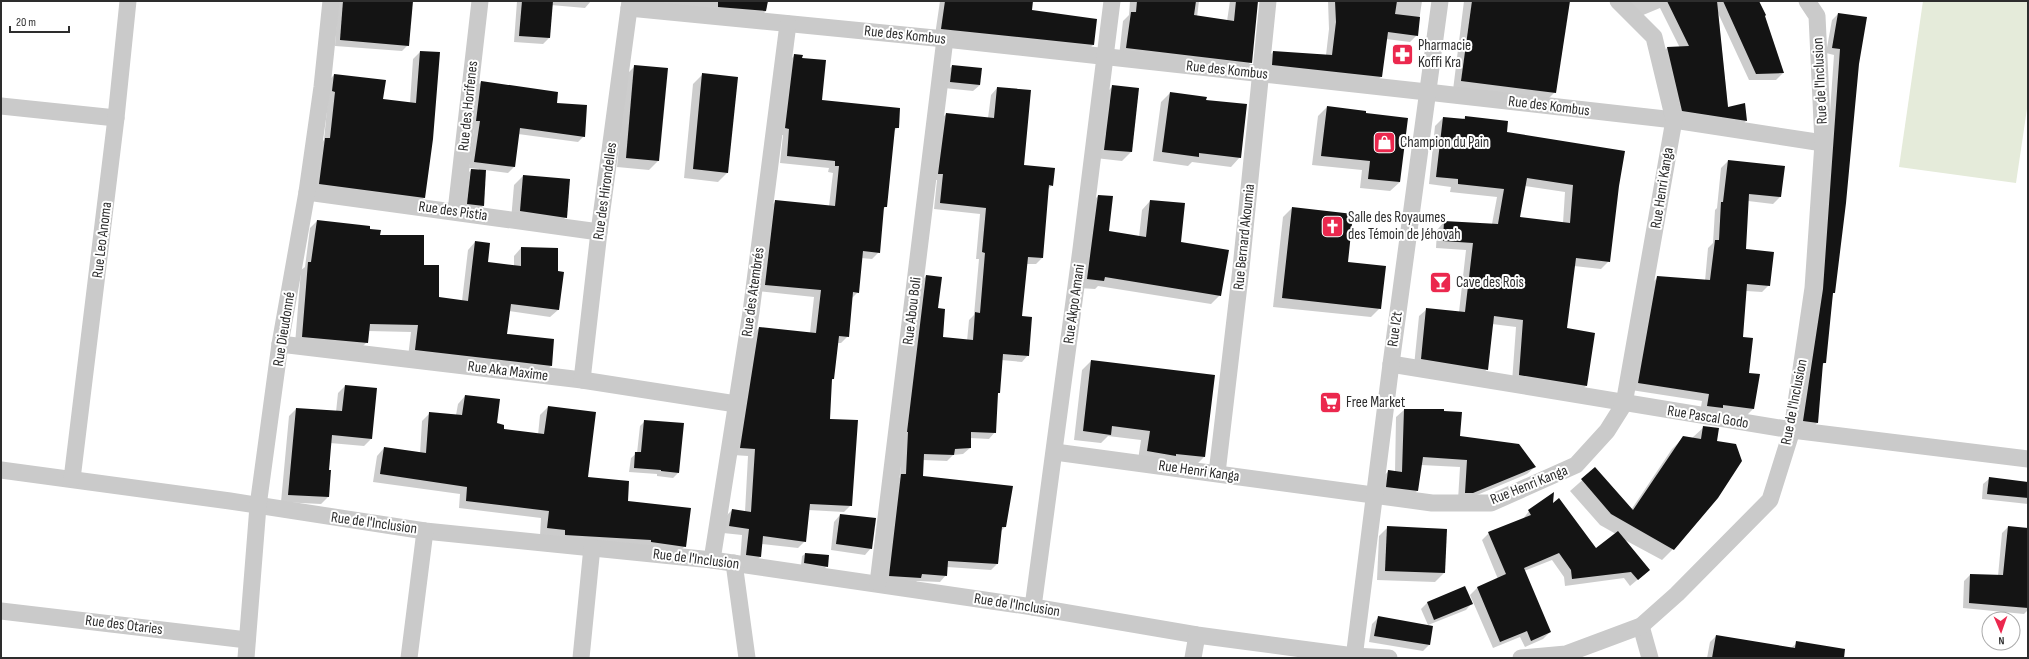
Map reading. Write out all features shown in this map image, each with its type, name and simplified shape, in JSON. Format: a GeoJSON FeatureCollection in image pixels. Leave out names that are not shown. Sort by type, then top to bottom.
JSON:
{"type":"FeatureCollection","features":[{"type":"Feature","properties":{"kind":"street","name":"Rue Leo Anoma"},"geometry":{"type":"LineString","coordinates":[[72,479],[116,118],[128,1]]}},
{"type":"Feature","properties":{"kind":"street","name":"Rue Dieudonné"},"geometry":{"type":"LineString","coordinates":[[246,658],[258,506],[280,344],[307,192],[322,87],[331,1]]}},
{"type":"Feature","properties":{"kind":"street","name":"Rue des Horifenes"},"geometry":{"type":"LineString","coordinates":[[456,211],[480,1]]}},
{"type":"Feature","properties":{"kind":"street","name":"Rue Akpo Amani"},"geometry":{"type":"LineString","coordinates":[[1033,607],[1112,1]]}},
{"type":"Feature","properties":{"kind":"street","name":"Rue Bernard Akoumia"},"geometry":{"type":"LineString","coordinates":[[1216,473],[1241,268],[1268,1]]}},
{"type":"Feature","properties":{"kind":"street","name":"Rue I2t"},"geometry":{"type":"LineString","coordinates":[[1354,657],[1390,364],[1440,1]]}},
{"type":"Feature","properties":{"kind":"street","name":"Rue Henri Kanga"},"geometry":{"type":"LineString","coordinates":[[1054,452],[1432,503],[1491,503],[1576,465],[1607,431],[1624,404],[1674,120],[1654,36],[1618,1]]}},
{"type":"Feature","properties":{"kind":"street","name":"Rue de l'Inclusion"},"geometry":{"type":"LineString","coordinates":[[1521,658],[1566,654],[1641,626],[1677,594],[1770,500],[1792,430],[1813,288],[1823,143],[1817,16],[1807,1]]}},
{"type":"Feature","properties":{"kind":"street","name":"Rue des Kombus"},"geometry":{"type":"LineString","coordinates":[[630,4],[788,24],[1106,56],[1674,120],[1823,143]]}},
{"type":"Feature","properties":{"kind":"street","name":"Rue des Hirondelles"},"geometry":{"type":"LineString","coordinates":[[582,380],[599,232],[630,4]]}},
{"type":"Feature","properties":{"kind":"street","name":"Rue des Atembrés"},"geometry":{"type":"LineString","coordinates":[[712,560],[752,304],[788,24]]}},
{"type":"Feature","properties":{"kind":"street","name":"Rue Abou Boli"},"geometry":{"type":"LineString","coordinates":[[878,584],[945,39]]}},
{"type":"Feature","properties":{"kind":"street"},"geometry":{"type":"LineString","coordinates":[[1,106],[116,118]]}},
{"type":"Feature","properties":{"kind":"street","name":"Rue des Pistia"},"geometry":{"type":"LineString","coordinates":[[307,192],[456,211],[599,232]]}},
{"type":"Feature","properties":{"kind":"street","name":"Rue Aka Maxime"},"geometry":{"type":"LineString","coordinates":[[280,344],[582,380],[736,404]]}},
{"type":"Feature","properties":{"kind":"street","name":"Rue Pascal Godo"},"geometry":{"type":"LineString","coordinates":[[1390,364],[1624,404],[1792,430],[2028,458]]}},
{"type":"Feature","properties":{"kind":"street","name":"Rue de l'Inclusion"},"geometry":{"type":"LineString","coordinates":[[1,470],[72,479],[425,531],[712,560],[1033,607],[1197,635],[1354,657],[1389,658]]}},
{"type":"Feature","properties":{"kind":"street"},"geometry":{"type":"LineString","coordinates":[[409,658],[425,531]]}},
{"type":"Feature","properties":{"kind":"street"},"geometry":{"type":"LineString","coordinates":[[581,658],[592,547]]}},
{"type":"Feature","properties":{"kind":"street"},"geometry":{"type":"LineString","coordinates":[[734,563],[747,658]]}},
{"type":"Feature","properties":{"kind":"street","name":"Rue des Otaries"},"geometry":{"type":"LineString","coordinates":[[1,611],[247,640]]}},
{"type":"Feature","properties":{"kind":"street"},"geometry":{"type":"LineString","coordinates":[[1641,626],[1650,658]]}},
{"type":"Feature","properties":{"kind":"street"},"geometry":{"type":"LineString","coordinates":[[1193,658],[1197,635]]}},
{"type":"Feature","properties":{"kind":"green space"},"geometry":{"type":"Polygon","coordinates":[[[1923,1],[2028,1],[2028,102],[2016,183],[1899,167],[1923,1]]]}},
{"type":"Feature","properties":{"kind":"building"},"geometry":{"type":"Polygon","coordinates":[[[343,1],[413,1],[409,46],[340,40],[343,1]]]}},
{"type":"Feature","properties":{"kind":"building"},"geometry":{"type":"Polygon","coordinates":[[[522,1],[553,1],[550,38],[519,36],[522,1]]]}},
{"type":"Feature","properties":{"kind":"building"},"geometry":{"type":"Polygon","coordinates":[[[718,1],[768,1],[766,11],[718,7],[718,1]]]}},
{"type":"Feature","properties":{"kind":"building"},"geometry":{"type":"Polygon","coordinates":[[[945,1],[1033,1],[1032,10],[1097,19],[1094,45],[941,29],[945,1]]]}},
{"type":"Feature","properties":{"kind":"building"},"geometry":{"type":"Polygon","coordinates":[[[1137,1],[1196,1],[1194,15],[1234,21],[1236,1],[1258,1],[1252,63],[1126,48],[1131,12],[1136,12],[1137,1]]]}},
{"type":"Feature","properties":{"kind":"building"},"geometry":{"type":"Polygon","coordinates":[[[1335,1],[1397,1],[1395,14],[1420,17],[1418,36],[1388,32],[1382,77],[1272,65],[1273,51],[1332,55],[1336,22],[1335,1]]]}},
{"type":"Feature","properties":{"kind":"building"},"geometry":{"type":"Polygon","coordinates":[[[1472,1],[1570,1],[1556,93],[1461,81],[1472,1]]]}},
{"type":"Feature","properties":{"kind":"building"},"geometry":{"type":"Polygon","coordinates":[[[1667,1],[1717,1],[1728,107],[1745,103],[1747,121],[1682,111],[1667,47],[1689,46],[1667,1]]]}},
{"type":"Feature","properties":{"kind":"building"},"geometry":{"type":"Polygon","coordinates":[[[1723,1],[1759,1],[1766,15],[1765,16],[1784,73],[1756,74],[1723,1]]]}},
{"type":"Feature","properties":{"kind":"building"},"geometry":{"type":"Polygon","coordinates":[[[1838,13],[1867,17],[1859,64],[1846,203],[1835,293],[1833,293],[1826,363],[1823,363],[1818,423],[1803,421],[1823,289],[1840,49],[1832,48],[1838,13]]]}},
{"type":"Feature","properties":{"kind":"building"},"geometry":{"type":"Polygon","coordinates":[[[420,51],[440,52],[433,139],[425,198],[319,184],[325,138],[330,138],[335,92],[332,91],[334,74],[386,80],[383,99],[416,103],[420,51]]]}},
{"type":"Feature","properties":{"kind":"building"},"geometry":{"type":"Polygon","coordinates":[[[794,54],[803,55],[802,58],[826,60],[822,100],[900,108],[899,128],[895,128],[887,207],[884,207],[880,253],[863,251],[859,293],[853,292],[849,337],[839,336],[834,379],[832,379],[830,419],[858,420],[852,506],[810,504],[806,542],[763,536],[761,557],[746,555],[749,529],[729,526],[732,509],[751,512],[755,449],[740,448],[759,327],[816,333],[821,290],[765,285],[775,200],[835,206],[839,166],[835,166],[835,161],[787,156],[789,129],[785,128],[794,54]]]}},
{"type":"Feature","properties":{"kind":"building"},"geometry":{"type":"Polygon","coordinates":[[[634,65],[668,68],[659,161],[626,158],[634,65]]]}},
{"type":"Feature","properties":{"kind":"building"},"geometry":{"type":"Polygon","coordinates":[[[952,65],[982,68],[980,85],[950,82],[952,65]]]}},
{"type":"Feature","properties":{"kind":"building"},"geometry":{"type":"Polygon","coordinates":[[[702,73],[738,77],[728,173],[693,169],[702,73]]]}},
{"type":"Feature","properties":{"kind":"building"},"geometry":{"type":"Polygon","coordinates":[[[481,81],[558,92],[557,103],[587,105],[585,137],[520,128],[515,167],[474,162],[480,121],[476,121],[481,81]]]}},
{"type":"Feature","properties":{"kind":"building"},"geometry":{"type":"Polygon","coordinates":[[[1112,85],[1139,88],[1132,152],[1104,150],[1112,85]]]}},
{"type":"Feature","properties":{"kind":"building"},"geometry":{"type":"Polygon","coordinates":[[[997,87],[1031,90],[1024,165],[1055,168],[1053,186],[1049,185],[1043,258],[1028,257],[1022,316],[1032,317],[1029,356],[1003,354],[1000,393],[998,393],[996,433],[971,432],[971,448],[955,449],[954,455],[924,454],[923,476],[1013,486],[1006,527],[1002,527],[998,564],[948,561],[947,576],[922,574],[921,578],[889,576],[901,474],[906,474],[907,432],[926,275],[942,277],[938,308],[945,309],[943,337],[973,340],[975,312],[980,313],[985,253],[982,252],[986,208],[940,203],[943,174],[938,174],[946,113],[994,118],[997,87]]]}},
{"type":"Feature","properties":{"kind":"building"},"geometry":{"type":"Polygon","coordinates":[[[1170,92],[1207,97],[1206,100],[1247,104],[1241,158],[1199,153],[1199,157],[1162,152],[1170,92]]]}},
{"type":"Feature","properties":{"kind":"building"},"geometry":{"type":"Polygon","coordinates":[[[1327,106],[1366,111],[1366,113],[1408,118],[1400,182],[1368,179],[1370,161],[1321,156],[1327,106]]]}},
{"type":"Feature","properties":{"kind":"building"},"geometry":{"type":"Polygon","coordinates":[[[1465,116],[1508,121],[1507,132],[1625,151],[1619,186],[1610,262],[1576,258],[1567,328],[1595,333],[1587,386],[1519,375],[1523,320],[1494,316],[1488,370],[1421,359],[1426,308],[1465,312],[1473,243],[1443,241],[1444,221],[1498,224],[1504,189],[1458,184],[1458,179],[1436,177],[1443,117],[1465,119],[1465,116]],[[1527,178],[1520,217],[1570,223],[1573,185],[1527,178]]]}},
{"type":"Feature","properties":{"kind":"building"},"geometry":{"type":"Polygon","coordinates":[[[1728,160],[1785,166],[1781,197],[1749,194],[1746,249],[1774,252],[1770,286],[1747,284],[1743,337],[1753,338],[1749,373],[1760,374],[1754,409],[1723,405],[1723,408],[1707,406],[1709,394],[1638,383],[1657,276],[1710,280],[1715,240],[1719,240],[1721,202],[1723,202],[1728,160]]]}},
{"type":"Feature","properties":{"kind":"building"},"geometry":{"type":"Polygon","coordinates":[[[471,169],[486,170],[484,206],[467,204],[471,169]]]}},
{"type":"Feature","properties":{"kind":"building"},"geometry":{"type":"Polygon","coordinates":[[[523,175],[570,179],[567,218],[520,211],[523,175]]]}},
{"type":"Feature","properties":{"kind":"building"},"geometry":{"type":"Polygon","coordinates":[[[1098,195],[1113,196],[1109,231],[1146,237],[1150,200],[1185,203],[1181,242],[1229,250],[1221,296],[1105,277],[1104,281],[1087,279],[1098,195]]]}},
{"type":"Feature","properties":{"kind":"building"},"geometry":{"type":"Polygon","coordinates":[[[1292,207],[1353,214],[1348,262],[1386,266],[1381,309],[1282,298],[1292,207]]]}},
{"type":"Feature","properties":{"kind":"building"},"geometry":{"type":"Polygon","coordinates":[[[317,220],[370,226],[370,229],[381,230],[380,235],[424,235],[424,265],[439,265],[439,297],[468,301],[475,241],[490,243],[488,262],[521,266],[521,247],[558,248],[558,271],[564,272],[559,310],[511,304],[507,334],[554,339],[552,366],[415,350],[418,325],[370,324],[368,343],[302,337],[308,262],[311,262],[317,220]]]}},
{"type":"Feature","properties":{"kind":"building"},"geometry":{"type":"Polygon","coordinates":[[[1091,360],[1215,375],[1205,457],[1176,454],[1176,456],[1147,451],[1150,431],[1112,426],[1111,435],[1083,431],[1091,360]]]}},
{"type":"Feature","properties":{"kind":"building"},"geometry":{"type":"Polygon","coordinates":[[[345,385],[377,388],[372,439],[332,435],[329,470],[331,470],[329,497],[288,495],[296,408],[342,411],[345,385]]]}},
{"type":"Feature","properties":{"kind":"building"},"geometry":{"type":"Polygon","coordinates":[[[465,395],[500,399],[497,423],[504,425],[504,429],[544,434],[548,406],[596,412],[588,477],[629,481],[628,501],[691,508],[686,547],[651,542],[651,540],[565,535],[565,530],[547,528],[549,511],[466,501],[467,487],[380,474],[384,447],[426,453],[429,412],[462,415],[465,395]]]}},
{"type":"Feature","properties":{"kind":"building"},"geometry":{"type":"Polygon","coordinates":[[[1404,409],[1444,409],[1444,411],[1462,412],[1460,436],[1519,444],[1536,467],[1473,493],[1465,493],[1467,460],[1423,457],[1418,491],[1386,487],[1388,470],[1402,472],[1404,409]]]}},
{"type":"Feature","properties":{"kind":"building"},"geometry":{"type":"Polygon","coordinates":[[[644,420],[684,423],[679,473],[634,468],[635,452],[641,452],[644,420]]]}},
{"type":"Feature","properties":{"kind":"building"},"geometry":{"type":"Polygon","coordinates":[[[1703,426],[1719,428],[1717,441],[1736,444],[1742,461],[1718,498],[1674,550],[1611,514],[1581,479],[1595,467],[1633,510],[1683,436],[1701,439],[1703,426]]]}},
{"type":"Feature","properties":{"kind":"building"},"geometry":{"type":"Polygon","coordinates":[[[1989,477],[2028,482],[2028,498],[1987,494],[1989,477]]]}},
{"type":"Feature","properties":{"kind":"building"},"geometry":{"type":"Polygon","coordinates":[[[1554,492],[1553,503],[1559,498],[1596,548],[1618,531],[1650,570],[1638,580],[1631,572],[1572,579],[1571,570],[1559,553],[1524,568],[1551,632],[1531,641],[1527,631],[1500,642],[1477,587],[1506,574],[1488,532],[1531,515],[1528,510],[1554,492]]]}},
{"type":"Feature","properties":{"kind":"building"},"geometry":{"type":"Polygon","coordinates":[[[840,514],[876,518],[872,549],[836,544],[840,514]]]}},
{"type":"Feature","properties":{"kind":"building"},"geometry":{"type":"Polygon","coordinates":[[[1387,526],[1447,529],[1445,573],[1385,571],[1387,526]]]}},
{"type":"Feature","properties":{"kind":"building"},"geometry":{"type":"Polygon","coordinates":[[[2008,526],[2028,528],[2028,608],[1969,603],[1970,574],[2003,575],[2008,526]]]}},
{"type":"Feature","properties":{"kind":"building"},"geometry":{"type":"Polygon","coordinates":[[[805,553],[829,555],[828,567],[804,563],[805,553]]]}},
{"type":"Feature","properties":{"kind":"building"},"geometry":{"type":"Polygon","coordinates":[[[1465,586],[1473,604],[1434,620],[1427,602],[1465,586]]]}},
{"type":"Feature","properties":{"kind":"building"},"geometry":{"type":"Polygon","coordinates":[[[1378,616],[1433,626],[1430,645],[1374,636],[1378,616]]]}},
{"type":"Feature","properties":{"kind":"building"},"geometry":{"type":"Polygon","coordinates":[[[1716,635],[1795,648],[1796,641],[1845,649],[1844,658],[1712,658],[1716,635]]]}},
{"type":"Feature","properties":{"kind":"place","name":"Pharmacie Koffi Kra"},"geometry":{"type":"Point","coordinates":[1403,54]}},
{"type":"Feature","properties":{"kind":"place","name":"Champion du Pain"},"geometry":{"type":"Point","coordinates":[1385,142]}},
{"type":"Feature","properties":{"kind":"place","name":"Salle des Royaumes des Témoin de Jéhovah"},"geometry":{"type":"Point","coordinates":[1332,226]}},
{"type":"Feature","properties":{"kind":"place","name":"Cave des Rois"},"geometry":{"type":"Point","coordinates":[1441,282]}},
{"type":"Feature","properties":{"kind":"place","name":"Free Market"},"geometry":{"type":"Point","coordinates":[1330,402]}}]}
